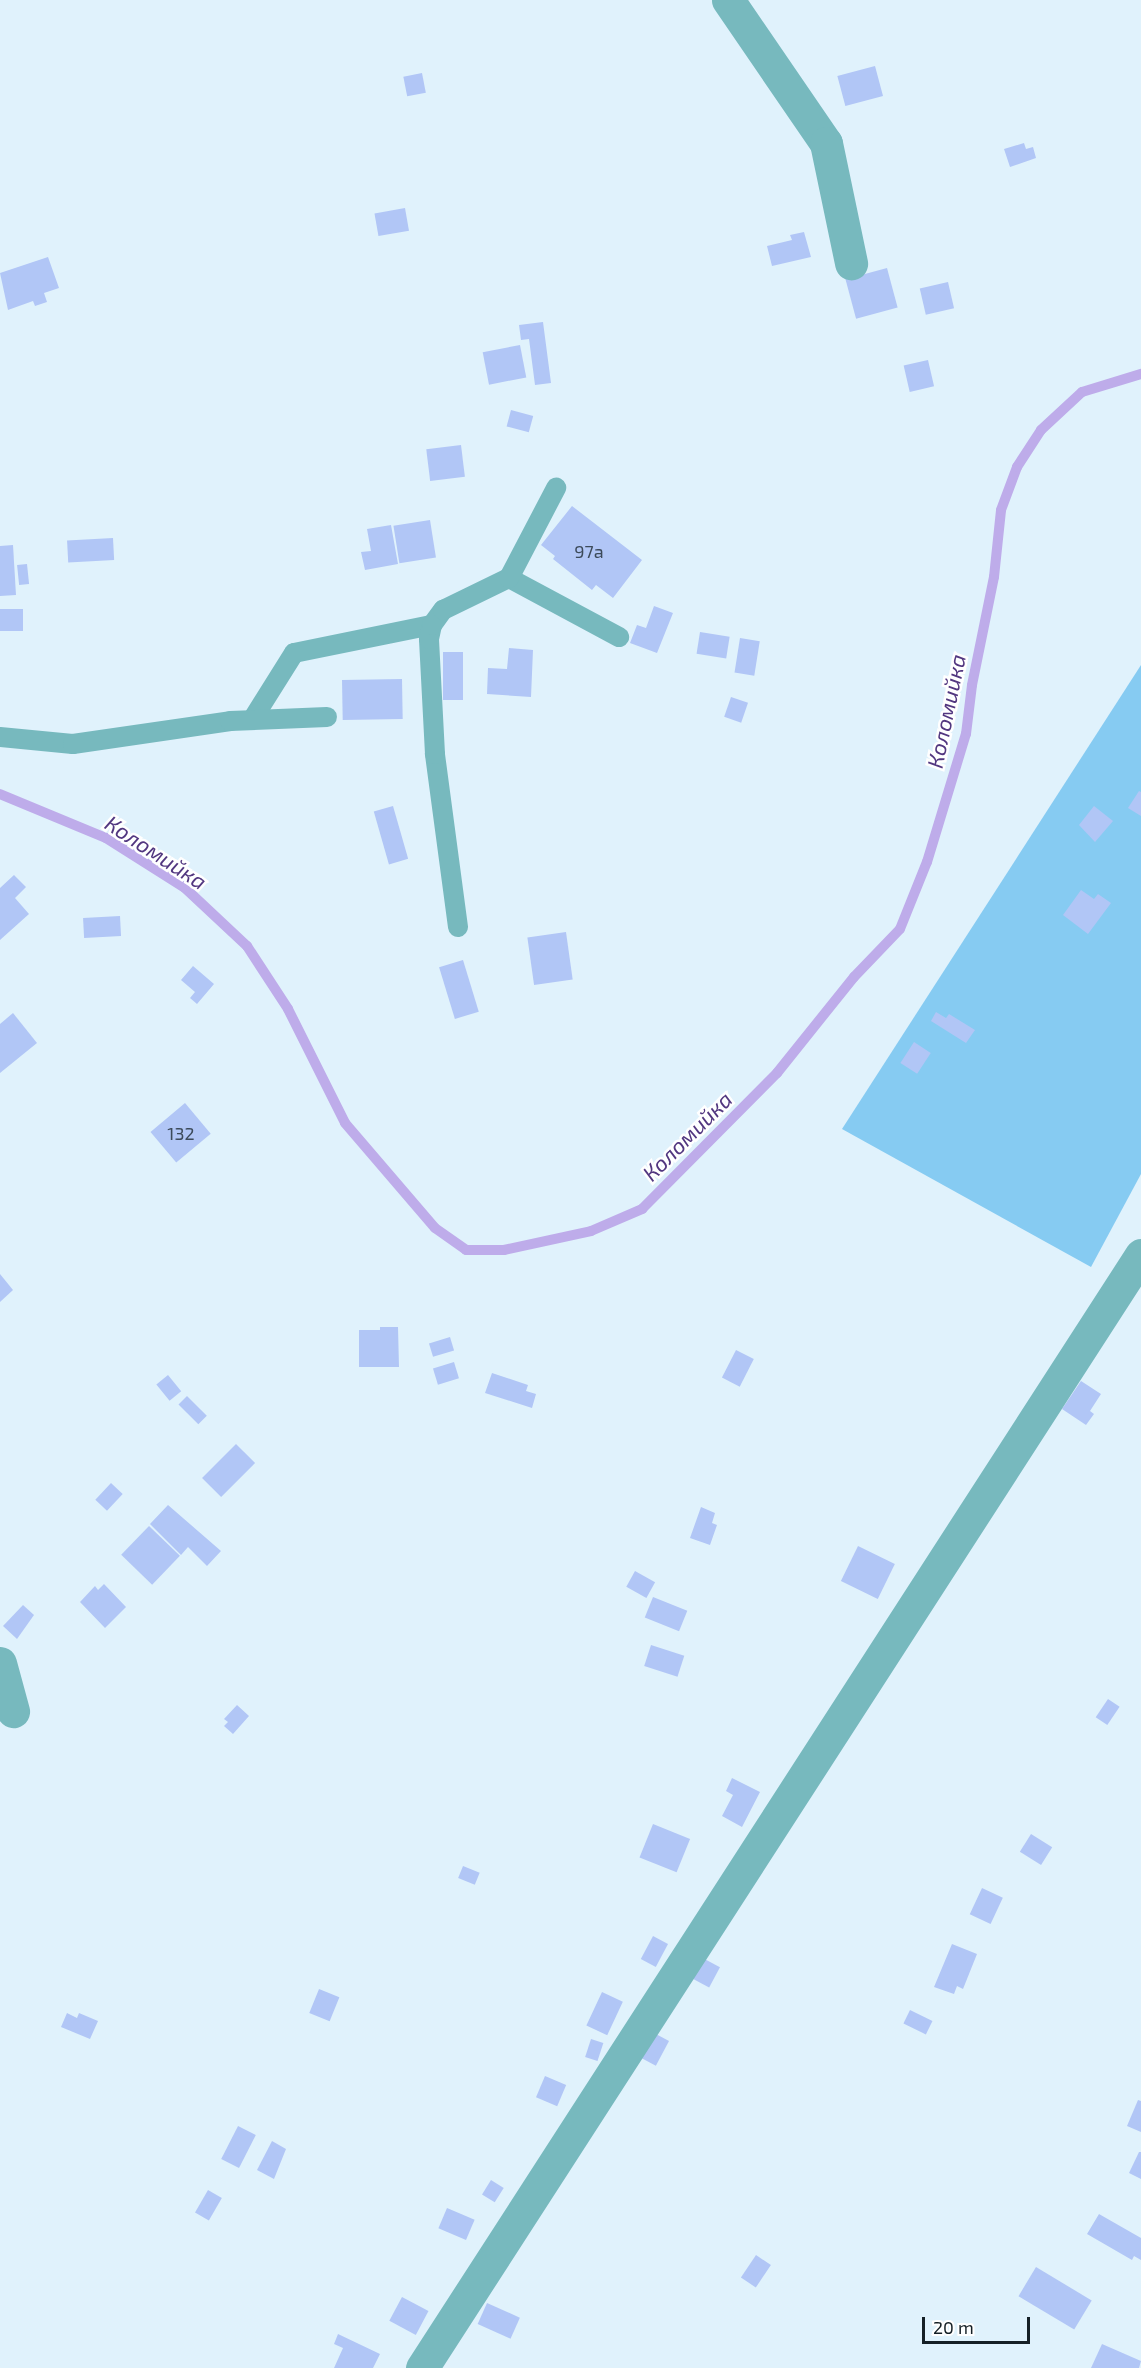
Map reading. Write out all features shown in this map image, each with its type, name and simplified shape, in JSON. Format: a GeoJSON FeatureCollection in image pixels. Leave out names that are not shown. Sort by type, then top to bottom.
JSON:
{"type":"FeatureCollection","features":[{"type":"Feature","properties":{"kind":"street"},"geometry":{"type":"LineString","coordinates":[[728,0],[826,143],[851,263]]}},
{"type":"Feature","properties":{"kind":"street"},"geometry":{"type":"LineString","coordinates":[[422,2368],[1141,1255]]}},
{"type":"Feature","properties":{"kind":"street"},"geometry":{"type":"LineString","coordinates":[[0,1663],[13,1711]]}},
{"type":"Feature","properties":{"kind":"lane"},"geometry":{"type":"LineString","coordinates":[[458,927],[435,754],[429,639],[432,625],[443,610],[508,578],[556,488]]}},
{"type":"Feature","properties":{"kind":"lane"},"geometry":{"type":"LineString","coordinates":[[508,578],[619,637]]}},
{"type":"Feature","properties":{"kind":"lane"},"geometry":{"type":"LineString","coordinates":[[252,720],[294,652],[432,625]]}},
{"type":"Feature","properties":{"kind":"lane"},"geometry":{"type":"LineString","coordinates":[[0,737],[73,744],[252,720],[327,717]]}},
{"type":"Feature","properties":{"kind":"shaded area"},"geometry":{"type":"Polygon","coordinates":[[[1141,665],[1141,1174],[1091,1267],[842,1129],[1141,665]]]}},
{"type":"Feature","properties":{"kind":"building"},"geometry":{"type":"Polygon","coordinates":[[[875,66],[883,96],[845,106],[837,76],[875,66]]]}},
{"type":"Feature","properties":{"kind":"building"},"geometry":{"type":"Polygon","coordinates":[[[422,73],[426,93],[407,96],[403,77],[422,73]]]}},
{"type":"Feature","properties":{"kind":"building"},"geometry":{"type":"Polygon","coordinates":[[[1024,143],[1026,149],[1033,147],[1036,158],[1010,167],[1004,149],[1024,143]]]}},
{"type":"Feature","properties":{"kind":"building"},"geometry":{"type":"Polygon","coordinates":[[[405,208],[409,231],[378,236],[374,213],[405,208]]]}},
{"type":"Feature","properties":{"kind":"building"},"geometry":{"type":"Polygon","coordinates":[[[804,232],[811,257],[772,266],[767,246],[792,240],[790,235],[804,232]]]}},
{"type":"Feature","properties":{"kind":"building"},"geometry":{"type":"Polygon","coordinates":[[[48,257],[59,288],[44,293],[47,302],[35,306],[33,301],[8,310],[0,273],[48,257]]]}},
{"type":"Feature","properties":{"kind":"building"},"geometry":{"type":"Polygon","coordinates":[[[887,268],[898,308],[856,319],[845,279],[887,268]]]}},
{"type":"Feature","properties":{"kind":"building"},"geometry":{"type":"Polygon","coordinates":[[[948,282],[954,308],[926,315],[920,289],[948,282]]]}},
{"type":"Feature","properties":{"kind":"building"},"geometry":{"type":"Polygon","coordinates":[[[543,322],[551,383],[535,385],[529,339],[521,340],[519,325],[543,322]]]}},
{"type":"Feature","properties":{"kind":"building"},"geometry":{"type":"Polygon","coordinates":[[[520,345],[526,377],[489,385],[483,352],[520,345]]]}},
{"type":"Feature","properties":{"kind":"building"},"geometry":{"type":"Polygon","coordinates":[[[928,360],[934,386],[910,392],[904,366],[928,360]]]}},
{"type":"Feature","properties":{"kind":"building"},"geometry":{"type":"Polygon","coordinates":[[[511,410],[533,416],[529,432],[507,426],[511,410]]]}},
{"type":"Feature","properties":{"kind":"building"},"geometry":{"type":"Polygon","coordinates":[[[461,445],[465,477],[430,481],[426,449],[461,445]]]}},
{"type":"Feature","properties":{"kind":"building"},"geometry":{"type":"Polygon","coordinates":[[[572,506],[642,560],[613,598],[596,585],[592,590],[553,559],[555,556],[541,545],[572,506]]]}},
{"type":"Feature","properties":{"kind":"building"},"geometry":{"type":"Polygon","coordinates":[[[430,520],[436,558],[399,563],[393,526],[430,520]]]}},
{"type":"Feature","properties":{"kind":"building"},"geometry":{"type":"Polygon","coordinates":[[[391,525],[398,564],[365,570],[361,552],[371,551],[367,529],[391,525]]]}},
{"type":"Feature","properties":{"kind":"building"},"geometry":{"type":"Polygon","coordinates":[[[113,538],[114,560],[68,562],[67,540],[113,538]]]}},
{"type":"Feature","properties":{"kind":"building"},"geometry":{"type":"Polygon","coordinates":[[[13,545],[16,595],[0,596],[0,546],[13,545]]]}},
{"type":"Feature","properties":{"kind":"building"},"geometry":{"type":"Polygon","coordinates":[[[27,564],[29,584],[19,585],[17,565],[27,564]]]}},
{"type":"Feature","properties":{"kind":"building"},"geometry":{"type":"Polygon","coordinates":[[[654,606],[673,613],[657,653],[630,643],[637,625],[646,628],[654,606]]]}},
{"type":"Feature","properties":{"kind":"building"},"geometry":{"type":"Polygon","coordinates":[[[0,609],[23,609],[23,631],[0,631],[0,609]]]}},
{"type":"Feature","properties":{"kind":"building"},"geometry":{"type":"Polygon","coordinates":[[[700,632],[730,637],[726,658],[697,654],[700,632]]]}},
{"type":"Feature","properties":{"kind":"building"},"geometry":{"type":"Polygon","coordinates":[[[740,638],[760,641],[754,676],[735,673],[740,638]]]}},
{"type":"Feature","properties":{"kind":"building"},"geometry":{"type":"Polygon","coordinates":[[[509,648],[533,650],[531,697],[487,694],[488,668],[507,669],[509,648]]]}},
{"type":"Feature","properties":{"kind":"building"},"geometry":{"type":"Polygon","coordinates":[[[443,652],[463,652],[463,700],[443,700],[443,652]]]}},
{"type":"Feature","properties":{"kind":"building"},"geometry":{"type":"Polygon","coordinates":[[[402,679],[403,719],[343,720],[342,680],[402,679]]]}},
{"type":"Feature","properties":{"kind":"building"},"geometry":{"type":"Polygon","coordinates":[[[731,697],[748,703],[741,723],[724,717],[731,697]]]}},
{"type":"Feature","properties":{"kind":"building"},"geometry":{"type":"Polygon","coordinates":[[[1139,791],[1141,792],[1141,816],[1128,808],[1139,791]]]}},
{"type":"Feature","properties":{"kind":"building"},"geometry":{"type":"Polygon","coordinates":[[[393,806],[408,859],[389,864],[374,812],[393,806]]]}},
{"type":"Feature","properties":{"kind":"building"},"geometry":{"type":"Polygon","coordinates":[[[1094,806],[1113,821],[1095,842],[1079,825],[1094,806]]]}},
{"type":"Feature","properties":{"kind":"building"},"geometry":{"type":"Polygon","coordinates":[[[14,875],[26,887],[15,898],[29,914],[0,940],[0,888],[14,875]]]}},
{"type":"Feature","properties":{"kind":"building"},"geometry":{"type":"Polygon","coordinates":[[[1081,890],[1094,899],[1098,894],[1111,903],[1088,934],[1063,915],[1081,890]]]}},
{"type":"Feature","properties":{"kind":"building"},"geometry":{"type":"Polygon","coordinates":[[[120,916],[121,936],[84,938],[83,918],[120,916]]]}},
{"type":"Feature","properties":{"kind":"building"},"geometry":{"type":"Polygon","coordinates":[[[566,932],[573,980],[534,985],[527,937],[566,932]]]}},
{"type":"Feature","properties":{"kind":"building"},"geometry":{"type":"Polygon","coordinates":[[[463,960],[479,1012],[455,1019],[439,967],[463,960]]]}},
{"type":"Feature","properties":{"kind":"building"},"geometry":{"type":"Polygon","coordinates":[[[193,966],[214,984],[197,1004],[190,998],[195,992],[181,980],[193,966]]]}},
{"type":"Feature","properties":{"kind":"building"},"geometry":{"type":"Polygon","coordinates":[[[936,1012],[946,1018],[949,1014],[975,1030],[966,1043],[931,1021],[936,1012]]]}},
{"type":"Feature","properties":{"kind":"building"},"geometry":{"type":"Polygon","coordinates":[[[13,1013],[37,1043],[0,1073],[0,1024],[13,1013]]]}},
{"type":"Feature","properties":{"kind":"building"},"geometry":{"type":"Polygon","coordinates":[[[914,1042],[931,1053],[917,1074],[900,1063],[914,1042]]]}},
{"type":"Feature","properties":{"kind":"building"},"geometry":{"type":"Polygon","coordinates":[[[185,1103],[211,1134],[176,1163],[151,1132],[185,1103]]]}},
{"type":"Feature","properties":{"kind":"building"},"geometry":{"type":"Polygon","coordinates":[[[0,1274],[13,1290],[0,1302],[0,1274]]]}},
{"type":"Feature","properties":{"kind":"building"},"geometry":{"type":"Polygon","coordinates":[[[380,1327],[398,1327],[399,1367],[359,1367],[359,1330],[380,1330],[380,1327]]]}},
{"type":"Feature","properties":{"kind":"building"},"geometry":{"type":"Polygon","coordinates":[[[450,1337],[454,1350],[433,1357],[429,1343],[450,1337]]]}},
{"type":"Feature","properties":{"kind":"building"},"geometry":{"type":"Polygon","coordinates":[[[736,1350],[754,1359],[740,1387],[722,1378],[736,1350]]]}},
{"type":"Feature","properties":{"kind":"building"},"geometry":{"type":"Polygon","coordinates":[[[454,1362],[459,1378],[438,1385],[433,1368],[454,1362]]]}},
{"type":"Feature","properties":{"kind":"building"},"geometry":{"type":"Polygon","coordinates":[[[492,1373],[528,1385],[526,1391],[536,1394],[532,1408],[485,1393],[492,1373]]]}},
{"type":"Feature","properties":{"kind":"building"},"geometry":{"type":"Polygon","coordinates":[[[168,1375],[181,1391],[170,1401],[156,1384],[168,1375]]]}},
{"type":"Feature","properties":{"kind":"building"},"geometry":{"type":"Polygon","coordinates":[[[1081,1381],[1101,1394],[1090,1411],[1094,1414],[1086,1425],[1062,1409],[1081,1381]]]}},
{"type":"Feature","properties":{"kind":"building"},"geometry":{"type":"Polygon","coordinates":[[[187,1396],[207,1416],[198,1424],[179,1404],[187,1396]]]}},
{"type":"Feature","properties":{"kind":"building"},"geometry":{"type":"Polygon","coordinates":[[[236,1444],[255,1463],[221,1497],[202,1478],[236,1444]]]}},
{"type":"Feature","properties":{"kind":"building"},"geometry":{"type":"Polygon","coordinates":[[[111,1483],[123,1494],[107,1511],[95,1500],[111,1483]]]}},
{"type":"Feature","properties":{"kind":"building"},"geometry":{"type":"Polygon","coordinates":[[[168,1505],[221,1551],[207,1566],[188,1547],[181,1555],[150,1524],[168,1505]]]}},
{"type":"Feature","properties":{"kind":"building"},"geometry":{"type":"Polygon","coordinates":[[[701,1507],[715,1513],[712,1523],[717,1525],[710,1545],[690,1538],[701,1507]]]}},
{"type":"Feature","properties":{"kind":"building"},"geometry":{"type":"Polygon","coordinates":[[[149,1526],[180,1556],[152,1585],[121,1555],[149,1526]]]}},
{"type":"Feature","properties":{"kind":"building"},"geometry":{"type":"Polygon","coordinates":[[[858,1546],[895,1564],[878,1599],[841,1581],[858,1546]]]}},
{"type":"Feature","properties":{"kind":"building"},"geometry":{"type":"Polygon","coordinates":[[[635,1571],[655,1582],[646,1598],[626,1587],[635,1571]]]}},
{"type":"Feature","properties":{"kind":"building"},"geometry":{"type":"Polygon","coordinates":[[[104,1584],[126,1607],[105,1628],[80,1602],[95,1586],[98,1590],[104,1584]]]}},
{"type":"Feature","properties":{"kind":"building"},"geometry":{"type":"Polygon","coordinates":[[[653,1597],[687,1611],[679,1631],[645,1617],[653,1597]]]}},
{"type":"Feature","properties":{"kind":"building"},"geometry":{"type":"Polygon","coordinates":[[[23,1605],[34,1615],[17,1639],[3,1626],[23,1605]]]}},
{"type":"Feature","properties":{"kind":"building"},"geometry":{"type":"Polygon","coordinates":[[[651,1645],[684,1656],[677,1677],[644,1666],[651,1645]]]}},
{"type":"Feature","properties":{"kind":"building"},"geometry":{"type":"Polygon","coordinates":[[[1108,1699],[1120,1707],[1107,1725],[1096,1717],[1108,1699]]]}},
{"type":"Feature","properties":{"kind":"building"},"geometry":{"type":"Polygon","coordinates":[[[237,1705],[249,1716],[233,1734],[224,1726],[228,1722],[224,1719],[237,1705]]]}},
{"type":"Feature","properties":{"kind":"building"},"geometry":{"type":"Polygon","coordinates":[[[732,1778],[760,1792],[742,1827],[722,1816],[733,1795],[726,1791],[732,1778]]]}},
{"type":"Feature","properties":{"kind":"building"},"geometry":{"type":"Polygon","coordinates":[[[653,1824],[690,1839],[677,1872],[640,1857],[653,1824]]]}},
{"type":"Feature","properties":{"kind":"building"},"geometry":{"type":"Polygon","coordinates":[[[1031,1834],[1052,1847],[1041,1865],[1020,1852],[1031,1834]]]}},
{"type":"Feature","properties":{"kind":"building"},"geometry":{"type":"Polygon","coordinates":[[[463,1866],[480,1873],[475,1885],[458,1878],[463,1866]]]}},
{"type":"Feature","properties":{"kind":"building"},"geometry":{"type":"Polygon","coordinates":[[[982,1888],[1003,1898],[991,1924],[970,1914],[982,1888]]]}},
{"type":"Feature","properties":{"kind":"building"},"geometry":{"type":"Polygon","coordinates":[[[653,1936],[668,1944],[656,1967],[641,1959],[653,1936]]]}},
{"type":"Feature","properties":{"kind":"building"},"geometry":{"type":"Polygon","coordinates":[[[952,1944],[977,1954],[963,1989],[957,1986],[954,1994],[934,1987],[952,1944]]]}},
{"type":"Feature","properties":{"kind":"building"},"geometry":{"type":"Polygon","coordinates":[[[697,1955],[720,1967],[709,1988],[686,1975],[697,1955]]]}},
{"type":"Feature","properties":{"kind":"building"},"geometry":{"type":"Polygon","coordinates":[[[319,1989],[339,1997],[330,2021],[309,2013],[319,1989]]]}},
{"type":"Feature","properties":{"kind":"building"},"geometry":{"type":"Polygon","coordinates":[[[602,1992],[623,2002],[607,2035],[586,2026],[602,1992]]]}},
{"type":"Feature","properties":{"kind":"building"},"geometry":{"type":"Polygon","coordinates":[[[910,2010],[932,2021],[926,2034],[903,2023],[910,2010]]]}},
{"type":"Feature","properties":{"kind":"building"},"geometry":{"type":"Polygon","coordinates":[[[67,2013],[77,2018],[79,2013],[98,2021],[90,2039],[61,2027],[67,2013]]]}},
{"type":"Feature","properties":{"kind":"building"},"geometry":{"type":"Polygon","coordinates":[[[654,2033],[669,2041],[656,2066],[641,2058],[654,2033]]]}},
{"type":"Feature","properties":{"kind":"building"},"geometry":{"type":"Polygon","coordinates":[[[591,2039],[603,2043],[597,2061],[585,2057],[591,2039]]]}},
{"type":"Feature","properties":{"kind":"building"},"geometry":{"type":"Polygon","coordinates":[[[545,2076],[566,2085],[557,2106],[536,2097],[545,2076]]]}},
{"type":"Feature","properties":{"kind":"building"},"geometry":{"type":"Polygon","coordinates":[[[1138,2100],[1141,2101],[1141,2132],[1127,2126],[1138,2100]]]}},
{"type":"Feature","properties":{"kind":"building"},"geometry":{"type":"Polygon","coordinates":[[[238,2126],[256,2135],[239,2168],[221,2159],[238,2126]]]}},
{"type":"Feature","properties":{"kind":"building"},"geometry":{"type":"Polygon","coordinates":[[[272,2141],[286,2149],[274,2179],[257,2170],[272,2141]]]}},
{"type":"Feature","properties":{"kind":"building"},"geometry":{"type":"Polygon","coordinates":[[[1141,2152],[1141,2179],[1129,2173],[1141,2152]]]}},
{"type":"Feature","properties":{"kind":"building"},"geometry":{"type":"Polygon","coordinates":[[[491,2180],[504,2188],[495,2202],[482,2194],[491,2180]]]}},
{"type":"Feature","properties":{"kind":"building"},"geometry":{"type":"Polygon","coordinates":[[[208,2190],[222,2198],[209,2221],[195,2213],[208,2190]]]}},
{"type":"Feature","properties":{"kind":"building"},"geometry":{"type":"Polygon","coordinates":[[[447,2208],[475,2220],[466,2240],[438,2228],[447,2208]]]}},
{"type":"Feature","properties":{"kind":"building"},"geometry":{"type":"Polygon","coordinates":[[[1099,2214],[1141,2238],[1141,2260],[1134,2256],[1132,2260],[1087,2234],[1099,2214]]]}},
{"type":"Feature","properties":{"kind":"building"},"geometry":{"type":"Polygon","coordinates":[[[756,2255],[771,2265],[756,2287],[741,2277],[756,2255]]]}},
{"type":"Feature","properties":{"kind":"building"},"geometry":{"type":"Polygon","coordinates":[[[1036,2267],[1092,2300],[1074,2330],[1018,2296],[1036,2267]]]}},
{"type":"Feature","properties":{"kind":"building"},"geometry":{"type":"Polygon","coordinates":[[[402,2297],[428,2311],[416,2335],[389,2321],[402,2297]]]}},
{"type":"Feature","properties":{"kind":"building"},"geometry":{"type":"Polygon","coordinates":[[[487,2303],[520,2318],[511,2339],[478,2324],[487,2303]]]}},
{"type":"Feature","properties":{"kind":"building"},"geometry":{"type":"Polygon","coordinates":[[[338,2334],[380,2354],[373,2368],[334,2368],[343,2348],[334,2344],[338,2334]]]}},
{"type":"Feature","properties":{"kind":"building"},"geometry":{"type":"Polygon","coordinates":[[[1102,2344],[1141,2361],[1139,2368],[1091,2368],[1102,2344]]]}},
{"type":"Feature","properties":{"kind":"waterway","name":"Коломийка"},"geometry":{"type":"LineString","coordinates":[[0,794],[106,838],[185,888],[247,946],[288,1009],[345,1123],[435,1228],[466,1250],[504,1250],[591,1231],[642,1209],[777,1073],[854,977],[900,929],[927,862],[966,734],[972,685],[994,577],[1001,510],[1017,467],[1041,430],[1082,392],[1141,374]]}}]}
